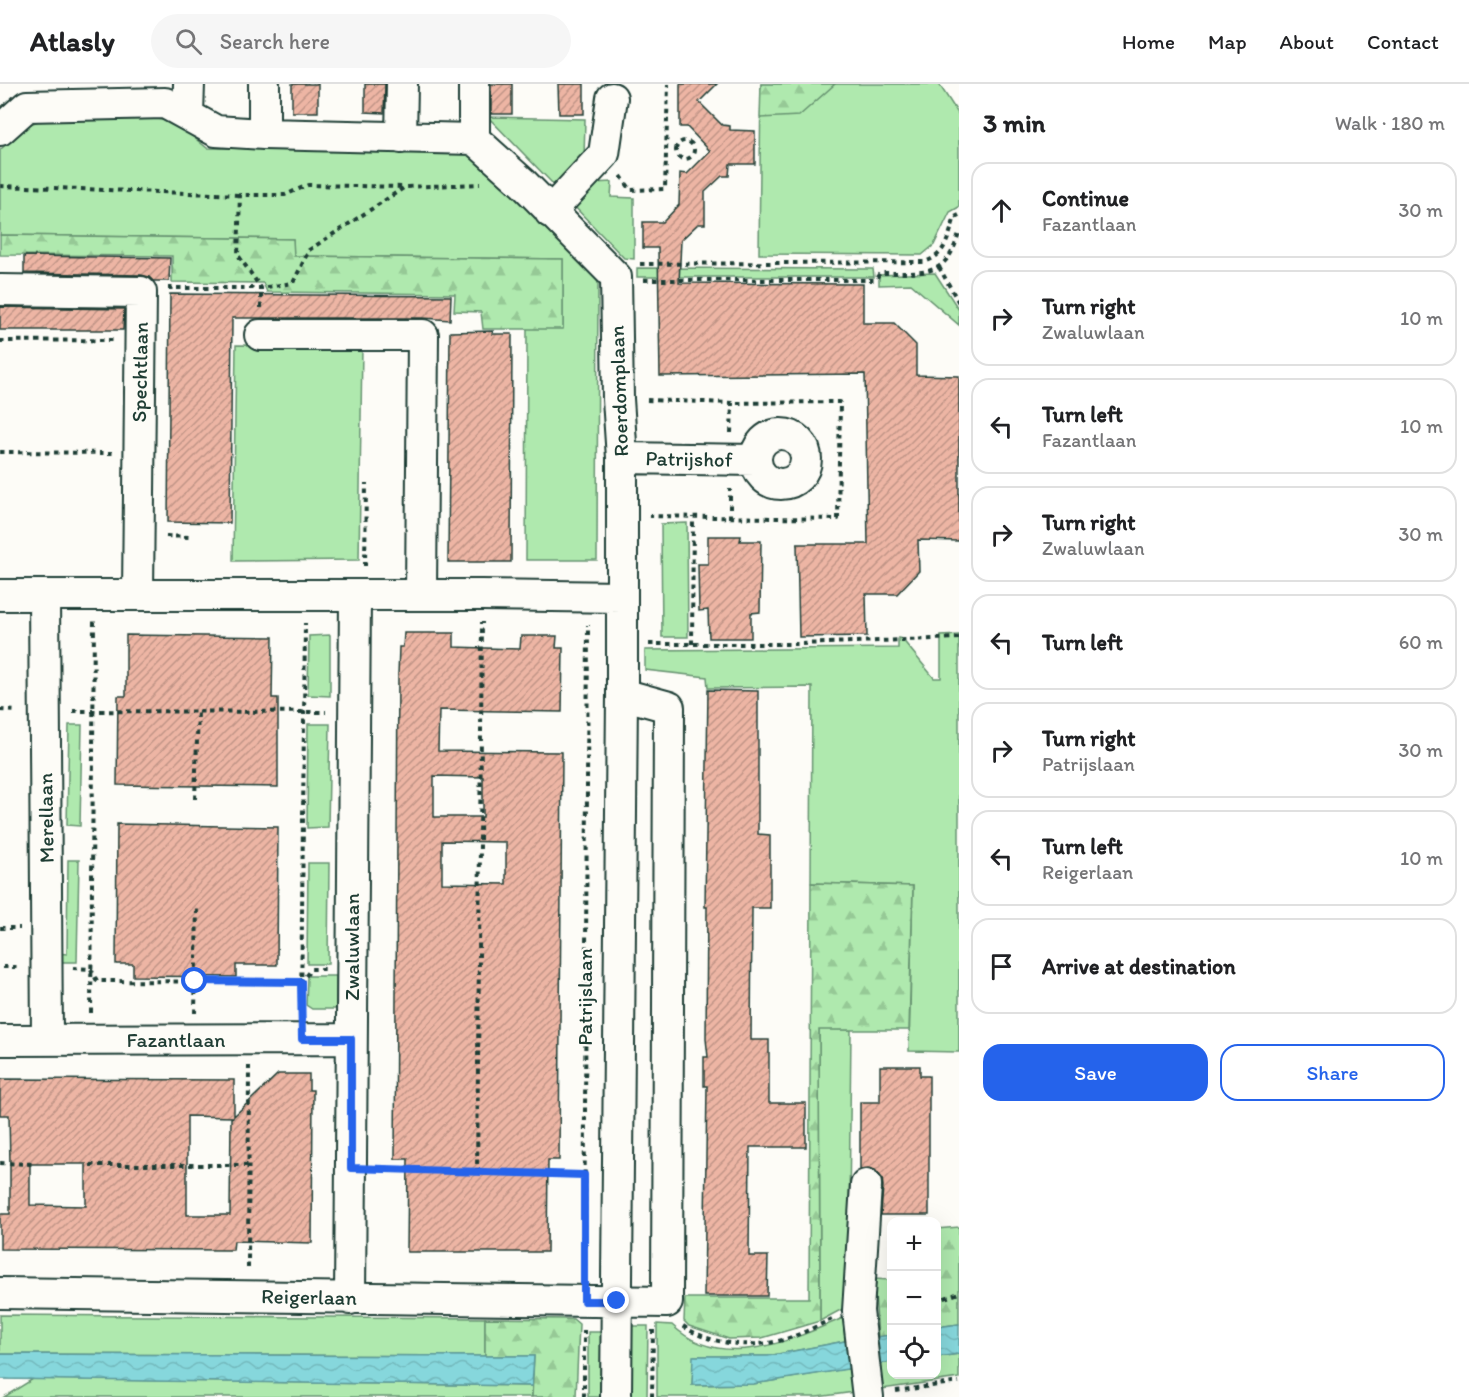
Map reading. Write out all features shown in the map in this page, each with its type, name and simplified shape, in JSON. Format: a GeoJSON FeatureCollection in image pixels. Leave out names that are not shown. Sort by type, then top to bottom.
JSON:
{"type":"FeatureCollection","features":[{"type":"Feature","properties":{"kind":"street"},"geometry":{"type":"LineString","coordinates":[[188,114],[189,84]]}},
{"type":"Feature","properties":{"kind":"street"},"geometry":{"type":"LineString","coordinates":[[264,84],[264,134]]}},
{"type":"Feature","properties":{"kind":"street"},"geometry":{"type":"LineString","coordinates":[[401,138],[402,84]]}},
{"type":"Feature","properties":{"kind":"street"},"geometry":{"type":"LineString","coordinates":[[474,84],[474,139]]}},
{"type":"Feature","properties":{"kind":"street"},"geometry":{"type":"LineString","coordinates":[[0,130],[27,106],[67,95],[165,103],[216,131],[474,139],[523,183],[616,277]]}},
{"type":"Feature","properties":{"kind":"street"},"geometry":{"type":"LineString","coordinates":[[550,212],[604,154],[612,98]]}},
{"type":"Feature","properties":{"kind":"street","name":"Roerdomplaan"},"geometry":{"type":"LineString","coordinates":[[616,277],[618,399],[622,458],[621,597]]}},
{"type":"Feature","properties":{"kind":"street","name":"Spechtlaan"},"geometry":{"type":"LineString","coordinates":[[0,290],[141,292],[138,594]]}},
{"type":"Feature","properties":{"kind":"street"},"geometry":{"type":"LineString","coordinates":[[260,335],[423,335],[421,595]]}},
{"type":"Feature","properties":{"kind":"street","name":"Patrijshof"},"geometry":{"type":"LineString","coordinates":[[622,458],[756,459]]}},
{"type":"Feature","properties":{"kind":"street"},"geometry":{"type":"LineString","coordinates":[[0,596],[138,594],[621,597]]}},
{"type":"Feature","properties":{"kind":"street","name":"Merellaan"},"geometry":{"type":"LineString","coordinates":[[44,595],[47,1040]]}},
{"type":"Feature","properties":{"kind":"street","name":"Zwaluwlaan"},"geometry":{"type":"LineString","coordinates":[[350,1299],[353,712],[360,595]]}},
{"type":"Feature","properties":{"kind":"street","name":"Patrijslaan"},"geometry":{"type":"LineString","coordinates":[[616,1397],[621,597]]}},
{"type":"Feature","properties":{"kind":"street"},"geometry":{"type":"LineString","coordinates":[[617,1301],[660,1312],[669,707],[622,694]]}},
{"type":"Feature","properties":{"kind":"street","name":"Fazantlaan"},"geometry":{"type":"LineString","coordinates":[[0,1040],[351,1039]]}},
{"type":"Feature","properties":{"kind":"street"},"geometry":{"type":"LineString","coordinates":[[866,1185],[859,1316],[868,1393]]}},
{"type":"Feature","properties":{"kind":"street","name":"Reigerlaan"},"geometry":{"type":"LineString","coordinates":[[0,1293],[617,1301]]}},
{"type":"Feature","properties":{"kind":"path"},"geometry":{"type":"LineString","coordinates":[[604,154],[631,190],[665,189],[668,84]]}},
{"type":"Feature","properties":{"kind":"path"},"geometry":{"type":"LineString","coordinates":[[684,141],[690,143],[694,151],[691,156],[683,159],[678,157],[676,149],[678,144],[684,141]]}},
{"type":"Feature","properties":{"kind":"path"},"geometry":{"type":"LineString","coordinates":[[666,149],[676,149]]}},
{"type":"Feature","properties":{"kind":"path"},"geometry":{"type":"LineString","coordinates":[[0,186],[285,195],[308,185],[405,187],[523,183]]}},
{"type":"Feature","properties":{"kind":"path"},"geometry":{"type":"LineString","coordinates":[[141,292],[173,287],[261,288],[293,283],[309,250],[405,187]]}},
{"type":"Feature","properties":{"kind":"path"},"geometry":{"type":"LineString","coordinates":[[240,195],[238,255],[261,288]]}},
{"type":"Feature","properties":{"kind":"path"},"geometry":{"type":"LineString","coordinates":[[616,277],[636,264],[924,262],[935,259],[943,249],[955,217],[959,215]]}},
{"type":"Feature","properties":{"kind":"path"},"geometry":{"type":"LineString","coordinates":[[616,277],[637,280],[875,280],[880,273],[919,272],[939,267],[953,253],[959,233]]}},
{"type":"Feature","properties":{"kind":"path"},"geometry":{"type":"LineString","coordinates":[[939,267],[959,303]]}},
{"type":"Feature","properties":{"kind":"path"},"geometry":{"type":"LineString","coordinates":[[0,340],[140,340]]}},
{"type":"Feature","properties":{"kind":"path"},"geometry":{"type":"LineString","coordinates":[[0,452],[139,453]]}},
{"type":"Feature","properties":{"kind":"path"},"geometry":{"type":"LineString","coordinates":[[360,595],[366,483]]}},
{"type":"Feature","properties":{"kind":"path"},"geometry":{"type":"LineString","coordinates":[[692,644],[693,517]]}},
{"type":"Feature","properties":{"kind":"path"},"geometry":{"type":"LineString","coordinates":[[90,1040],[94,594]]}},
{"type":"Feature","properties":{"kind":"path"},"geometry":{"type":"LineString","coordinates":[[302,1039],[303,711],[306,595]]}},
{"type":"Feature","properties":{"kind":"path"},"geometry":{"type":"LineString","coordinates":[[477,1173],[482,595]]}},
{"type":"Feature","properties":{"kind":"path","name":"Patrijslaan"},"geometry":{"type":"LineString","coordinates":[[584,1397],[588,597]]}},
{"type":"Feature","properties":{"kind":"path"},"geometry":{"type":"LineString","coordinates":[[622,644],[800,644],[959,638]]}},
{"type":"Feature","properties":{"kind":"path"},"geometry":{"type":"LineString","coordinates":[[0,710],[353,712]]}},
{"type":"Feature","properties":{"kind":"path"},"geometry":{"type":"LineString","coordinates":[[195,799],[198,711]]}},
{"type":"Feature","properties":{"kind":"path"},"geometry":{"type":"LineString","coordinates":[[195,1041],[197,906]]}},
{"type":"Feature","properties":{"kind":"path"},"geometry":{"type":"LineString","coordinates":[[47,968],[91,969]]}},
{"type":"Feature","properties":{"kind":"path"},"geometry":{"type":"LineString","coordinates":[[91,969],[96,981],[301,982]]}},
{"type":"Feature","properties":{"kind":"path"},"geometry":{"type":"LineString","coordinates":[[301,982],[311,969],[352,969]]}},
{"type":"Feature","properties":{"kind":"path"},"geometry":{"type":"LineString","coordinates":[[248,1296],[249,1040]]}},
{"type":"Feature","properties":{"kind":"path"},"geometry":{"type":"LineString","coordinates":[[0,1163],[34,1164]]}},
{"type":"Feature","properties":{"kind":"path"},"geometry":{"type":"LineString","coordinates":[[90,1166],[249,1166]]}},
{"type":"Feature","properties":{"kind":"path"},"geometry":{"type":"LineString","coordinates":[[351,1168],[584,1175]]}},
{"type":"Feature","properties":{"kind":"path"},"geometry":{"type":"LineString","coordinates":[[941,1299],[959,1293]]}},
{"type":"Feature","properties":{"kind":"path"},"geometry":{"type":"LineString","coordinates":[[652,1397],[660,1312],[686,1328],[708,1338],[728,1343],[762,1343],[784,1340],[843,1313],[859,1316]]}},
{"type":"Feature","properties":{"kind":"path"},"geometry":{"type":"LineString","coordinates":[[868,1393],[959,1382]]}},
{"type":"Feature","properties":{"kind":"green space"},"geometry":{"type":"Polygon","coordinates":[[[761,84],[939,84],[959,115],[959,207],[950,212],[934,245],[922,255],[759,254],[761,84]]]}},
{"type":"Feature","properties":{"kind":"green space"},"geometry":{"type":"Polygon","coordinates":[[[761,84],[835,84],[799,116],[760,118],[761,84]]]}},
{"type":"Feature","properties":{"kind":"green space"},"geometry":{"type":"Polygon","coordinates":[[[488,117],[585,119],[584,158],[555,186],[488,117]]]}},
{"type":"Feature","properties":{"kind":"green space"},"geometry":{"type":"Polygon","coordinates":[[[152,118],[176,123],[207,148],[468,150],[598,277],[597,560],[526,560],[527,328],[563,328],[563,259],[293,256],[293,239],[0,235],[0,150],[25,126],[41,120],[152,118]]]}},
{"type":"Feature","properties":{"kind":"green space"},"geometry":{"type":"Polygon","coordinates":[[[612,182],[611,197],[634,198],[634,259],[624,258],[571,203],[592,183],[612,182]]]}},
{"type":"Feature","properties":{"kind":"green space"},"geometry":{"type":"Polygon","coordinates":[[[0,235],[293,239],[294,256],[563,259],[563,329],[483,329],[481,312],[454,311],[455,294],[267,292],[263,283],[172,282],[172,256],[0,255],[0,235]]]}},
{"type":"Feature","properties":{"kind":"green space"},"geometry":{"type":"Polygon","coordinates":[[[637,268],[873,269],[874,277],[637,277],[637,268]]]}},
{"type":"Feature","properties":{"kind":"green space"},"geometry":{"type":"Polygon","coordinates":[[[935,273],[959,310],[959,325],[911,284],[879,285],[879,275],[935,273]]]}},
{"type":"Feature","properties":{"kind":"green space"},"geometry":{"type":"Polygon","coordinates":[[[236,345],[362,346],[359,560],[233,561],[236,345]]]}},
{"type":"Feature","properties":{"kind":"green space"},"geometry":{"type":"Polygon","coordinates":[[[687,523],[688,637],[662,637],[661,524],[687,523]]]}},
{"type":"Feature","properties":{"kind":"green space"},"geometry":{"type":"Polygon","coordinates":[[[330,635],[330,696],[308,695],[309,636],[330,635]]]}},
{"type":"Feature","properties":{"kind":"green space"},"geometry":{"type":"Polygon","coordinates":[[[959,635],[959,1052],[909,1051],[913,886],[811,883],[812,687],[708,688],[707,677],[645,670],[645,650],[898,648],[898,638],[902,639],[934,678],[941,678],[941,636],[959,635]]]}},
{"type":"Feature","properties":{"kind":"green space"},"geometry":{"type":"Polygon","coordinates":[[[308,724],[330,724],[328,827],[307,828],[308,724]]]}},
{"type":"Feature","properties":{"kind":"green space"},"geometry":{"type":"Polygon","coordinates":[[[69,725],[82,725],[80,826],[67,825],[69,725]]]}},
{"type":"Feature","properties":{"kind":"green space"},"geometry":{"type":"Polygon","coordinates":[[[68,860],[79,860],[77,962],[57,962],[57,953],[67,954],[68,860]]]}},
{"type":"Feature","properties":{"kind":"green space"},"geometry":{"type":"Polygon","coordinates":[[[308,863],[329,863],[328,964],[307,964],[308,863]]]}},
{"type":"Feature","properties":{"kind":"green space"},"geometry":{"type":"Polygon","coordinates":[[[811,883],[913,886],[909,1030],[819,1030],[820,1321],[762,1338],[729,1339],[689,1326],[684,1321],[685,1298],[809,1298],[811,883]]]}},
{"type":"Feature","properties":{"kind":"green space"},"geometry":{"type":"Polygon","coordinates":[[[307,976],[336,976],[336,1009],[312,1009],[306,1005],[307,976]]]}},
{"type":"Feature","properties":{"kind":"green space"},"geometry":{"type":"Polygon","coordinates":[[[819,1029],[851,1030],[848,1306],[820,1321],[819,1029]]]}},
{"type":"Feature","properties":{"kind":"green space"},"geometry":{"type":"Polygon","coordinates":[[[959,1227],[959,1324],[941,1326],[941,1271],[941,1229],[959,1227]]]}},
{"type":"Feature","properties":{"kind":"green space"},"geometry":{"type":"Polygon","coordinates":[[[874,1279],[887,1280],[887,1336],[878,1337],[874,1279]]]}},
{"type":"Feature","properties":{"kind":"green space"},"geometry":{"type":"Polygon","coordinates":[[[0,1315],[485,1318],[485,1356],[0,1354],[0,1315]]]}},
{"type":"Feature","properties":{"kind":"green space"},"geometry":{"type":"Polygon","coordinates":[[[485,1318],[573,1319],[579,1324],[576,1397],[532,1397],[534,1356],[485,1356],[485,1318]]]}},
{"type":"Feature","properties":{"kind":"green space"},"geometry":{"type":"Polygon","coordinates":[[[843,1318],[845,1341],[768,1356],[694,1356],[692,1385],[753,1384],[851,1368],[854,1392],[817,1397],[657,1397],[657,1324],[672,1325],[691,1339],[712,1347],[734,1350],[779,1343],[843,1318]]]}},
{"type":"Feature","properties":{"kind":"green space"},"geometry":{"type":"Polygon","coordinates":[[[632,1326],[648,1326],[647,1397],[631,1397],[632,1326]]]}},
{"type":"Feature","properties":{"kind":"green space"},"geometry":{"type":"Polygon","coordinates":[[[588,1332],[601,1332],[600,1397],[588,1397],[588,1332]]]}},
{"type":"Feature","properties":{"kind":"green space"},"geometry":{"type":"Polygon","coordinates":[[[959,1354],[959,1378],[882,1389],[880,1363],[887,1362],[887,1379],[941,1379],[941,1356],[959,1354]]]}},
{"type":"Feature","properties":{"kind":"green space"},"geometry":{"type":"Polygon","coordinates":[[[33,1379],[532,1386],[532,1397],[4,1397],[33,1379]]]}},
{"type":"Feature","properties":{"kind":"water"},"geometry":{"type":"Polygon","coordinates":[[[959,1324],[959,1354],[941,1356],[941,1326],[959,1324]]]}},
{"type":"Feature","properties":{"kind":"water"},"geometry":{"type":"Polygon","coordinates":[[[887,1336],[887,1363],[753,1384],[692,1385],[693,1356],[768,1356],[887,1336]]]}},
{"type":"Feature","properties":{"kind":"water"},"geometry":{"type":"Polygon","coordinates":[[[0,1354],[534,1356],[532,1386],[0,1379],[0,1354]]]}},
{"type":"Feature","properties":{"kind":"building"},"geometry":{"type":"Polygon","coordinates":[[[292,84],[318,84],[318,112],[292,112],[292,84]]]}},
{"type":"Feature","properties":{"kind":"building"},"geometry":{"type":"Polygon","coordinates":[[[365,84],[385,84],[384,113],[365,112],[365,84]]]}},
{"type":"Feature","properties":{"kind":"building"},"geometry":{"type":"Polygon","coordinates":[[[491,84],[512,84],[512,114],[491,114],[491,84]]]}},
{"type":"Feature","properties":{"kind":"building"},"geometry":{"type":"Polygon","coordinates":[[[558,84],[584,84],[584,114],[559,114],[558,84]]]}},
{"type":"Feature","properties":{"kind":"building"},"geometry":{"type":"Polygon","coordinates":[[[680,84],[717,84],[699,102],[722,125],[730,126],[730,130],[755,131],[755,164],[730,164],[729,176],[722,176],[705,192],[705,224],[698,224],[681,240],[679,283],[863,284],[863,323],[894,323],[916,345],[916,375],[959,376],[959,541],[918,540],[919,571],[897,594],[866,594],[867,636],[799,637],[797,544],[868,544],[865,374],[660,376],[658,248],[643,248],[643,222],[663,222],[679,205],[680,173],[687,174],[710,151],[687,127],[680,127],[680,84]]]}},
{"type":"Feature","properties":{"kind":"building"},"geometry":{"type":"Polygon","coordinates":[[[24,256],[170,258],[169,281],[153,281],[141,275],[24,273],[24,256]]]}},
{"type":"Feature","properties":{"kind":"building"},"geometry":{"type":"Polygon","coordinates":[[[170,294],[451,296],[450,320],[232,318],[230,523],[168,522],[170,294]]]}},
{"type":"Feature","properties":{"kind":"building"},"geometry":{"type":"Polygon","coordinates":[[[0,307],[124,309],[123,330],[0,330],[0,307]]]}},
{"type":"Feature","properties":{"kind":"building"},"geometry":{"type":"Polygon","coordinates":[[[493,331],[492,334],[512,334],[511,562],[448,562],[450,332],[493,331]]]}},
{"type":"Feature","properties":{"kind":"building"},"geometry":{"type":"Polygon","coordinates":[[[708,536],[741,536],[740,541],[761,541],[760,612],[751,613],[751,638],[709,638],[708,610],[699,611],[698,564],[708,564],[708,536]]]}},
{"type":"Feature","properties":{"kind":"building"},"geometry":{"type":"Polygon","coordinates":[[[404,633],[454,633],[454,647],[520,649],[521,636],[557,636],[556,648],[563,648],[562,712],[439,710],[438,751],[562,752],[559,1160],[548,1160],[547,1252],[407,1252],[408,1159],[395,1159],[398,675],[399,647],[403,647],[404,633]],[[434,776],[434,817],[483,817],[483,777],[434,776]],[[442,841],[442,883],[506,884],[506,842],[442,841]]]}},
{"type":"Feature","properties":{"kind":"building"},"geometry":{"type":"Polygon","coordinates":[[[126,635],[273,637],[272,698],[278,698],[278,787],[117,785],[118,696],[126,696],[126,635]]]}},
{"type":"Feature","properties":{"kind":"building"},"geometry":{"type":"Polygon","coordinates":[[[708,690],[758,691],[758,834],[770,835],[770,908],[752,908],[751,1040],[769,1040],[769,1103],[806,1103],[806,1147],[750,1147],[749,1256],[768,1256],[767,1296],[704,1296],[707,1086],[704,1086],[704,1057],[708,1057],[706,1039],[707,907],[705,907],[708,690]]]}},
{"type":"Feature","properties":{"kind":"building"},"geometry":{"type":"Polygon","coordinates":[[[117,824],[278,827],[277,965],[236,965],[236,977],[133,976],[133,964],[116,964],[117,824]]]}},
{"type":"Feature","properties":{"kind":"building"},"geometry":{"type":"Polygon","coordinates":[[[880,1066],[920,1066],[920,1076],[929,1076],[929,1215],[881,1215],[882,1178],[875,1170],[860,1169],[860,1102],[880,1102],[880,1066]]]}},
{"type":"Feature","properties":{"kind":"building"},"geometry":{"type":"Polygon","coordinates":[[[278,1074],[309,1074],[309,1090],[313,1090],[312,1243],[234,1241],[233,1250],[0,1249],[0,1214],[10,1214],[10,1164],[9,1115],[0,1115],[0,1079],[234,1080],[234,1116],[278,1074]],[[187,1116],[187,1215],[230,1215],[231,1118],[233,1117],[187,1116]],[[30,1164],[30,1205],[86,1206],[86,1164],[30,1164]]]}},
{"type":"Feature","properties":{"kind":"route"},"geometry":{"type":"LineString","coordinates":[[195,981],[301,982],[302,1039],[351,1039],[351,1168],[584,1175],[584,1301],[617,1301]]}}]}
